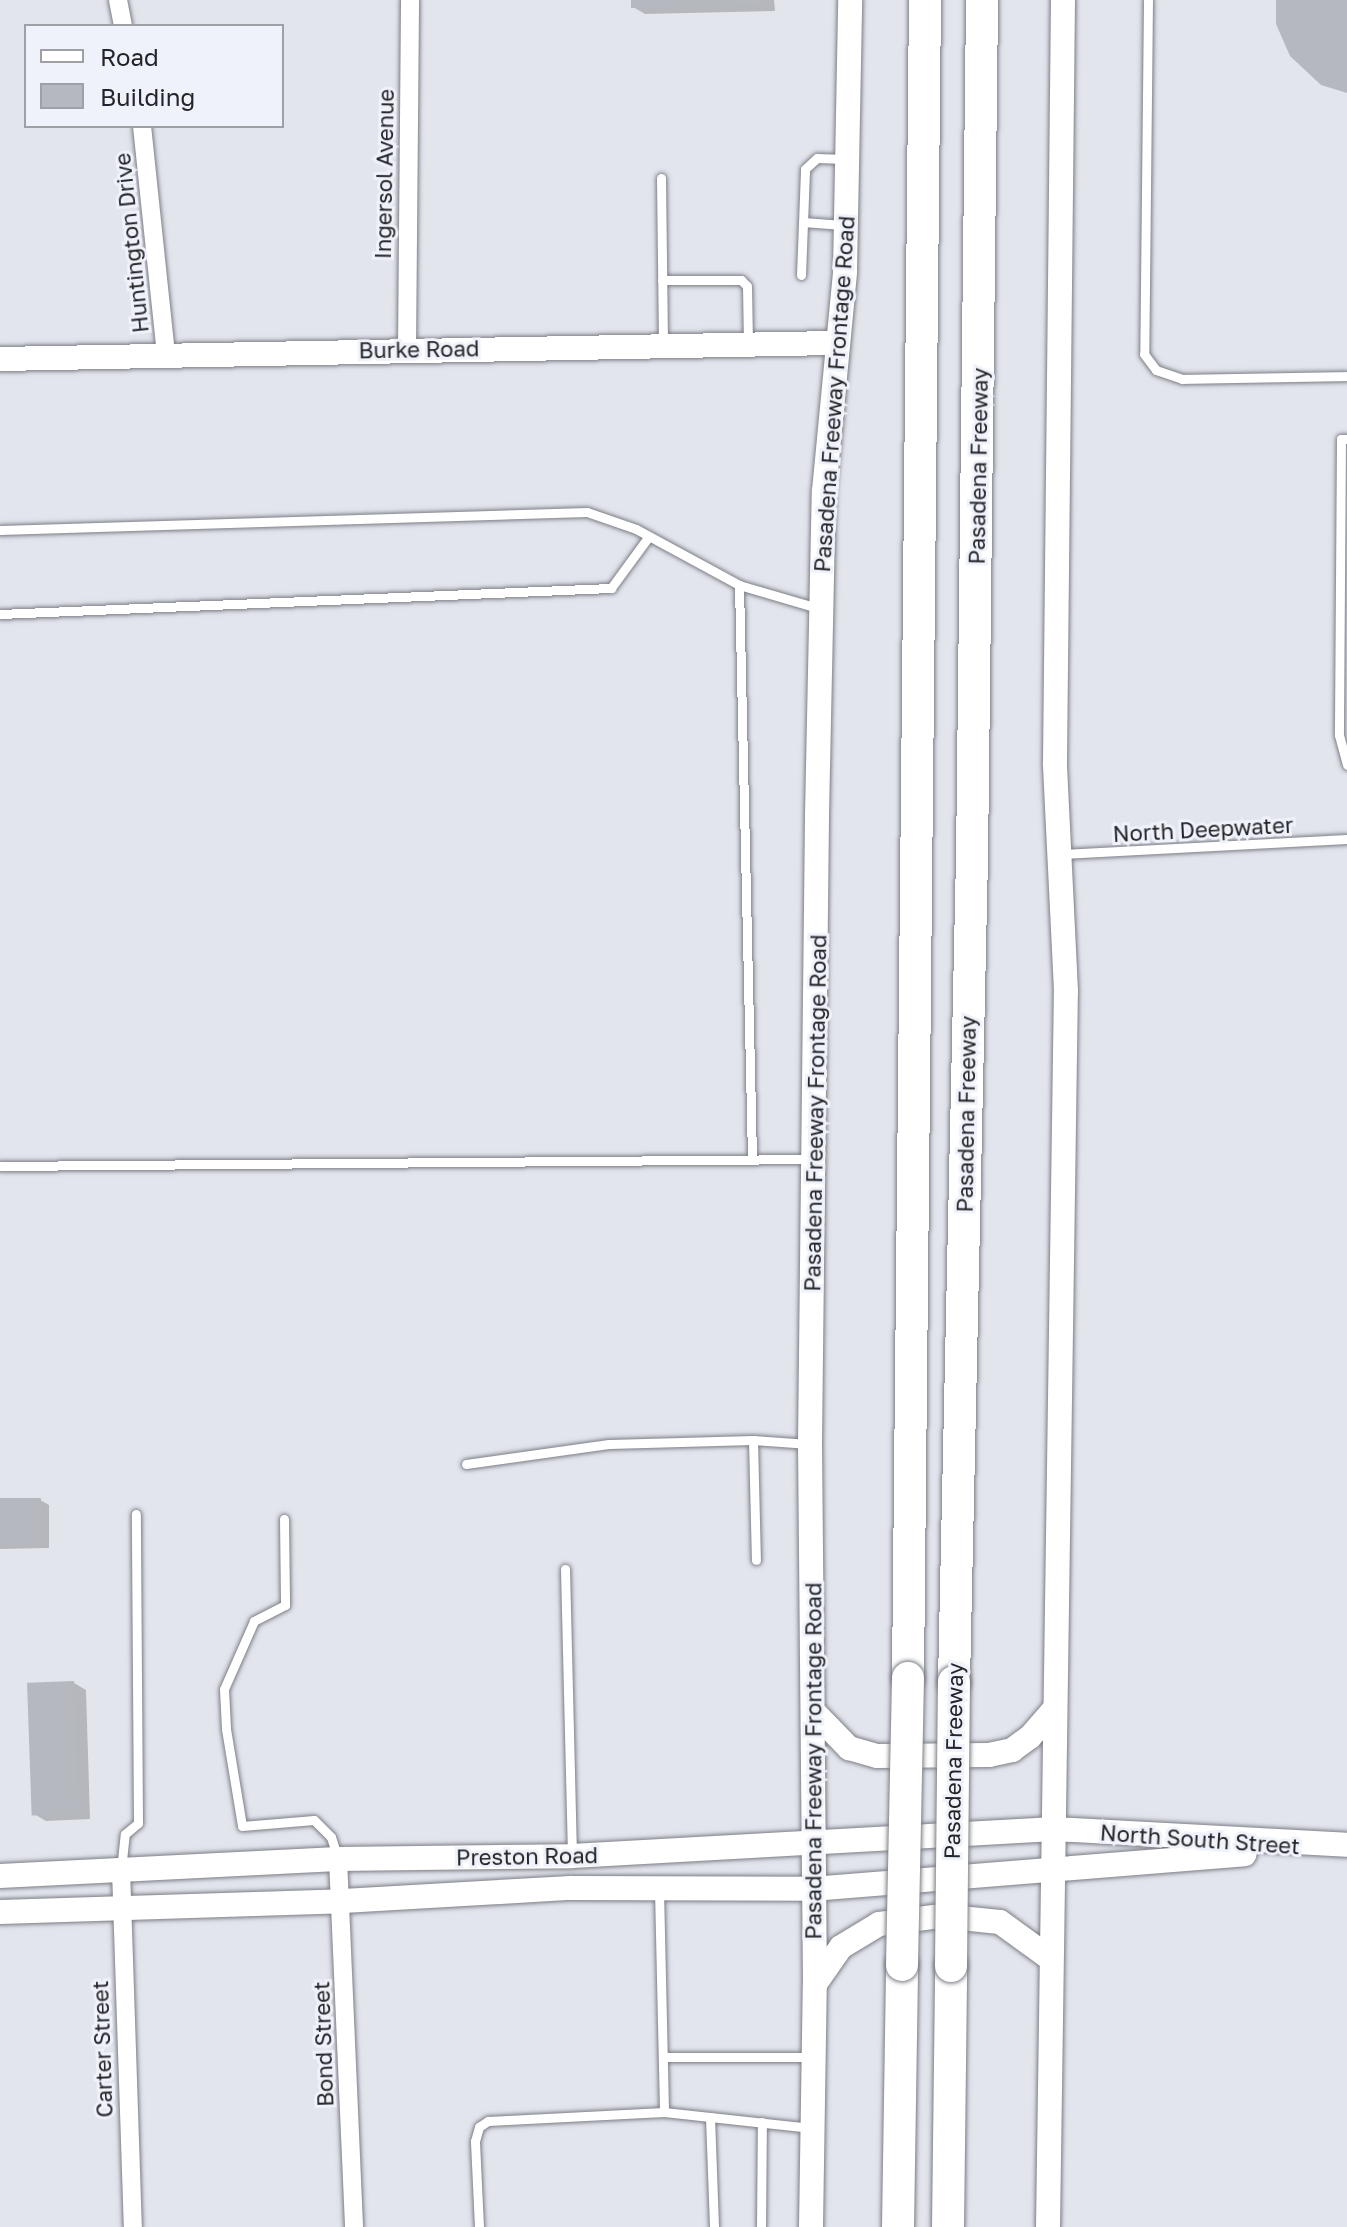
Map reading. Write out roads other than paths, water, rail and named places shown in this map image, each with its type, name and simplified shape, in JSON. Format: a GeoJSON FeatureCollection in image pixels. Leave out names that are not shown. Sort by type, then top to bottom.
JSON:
{"type":"FeatureCollection","features":[{"type":"Feature","properties":{"kind":"highway","name":"Pasadena Freeway"},"geometry":{"type":"LineString","coordinates":[[898,2227],[908,1678],[925,0]]}},
{"type":"Feature","properties":{"kind":"highway","name":"Pasadena Freeway"},"geometry":{"type":"LineString","coordinates":[[948,2227],[954,1682],[972,859],[982,0]]}},
{"type":"Feature","properties":{"kind":"main road","name":"Pasadena Freeway Frontage Road"},"geometry":{"type":"LineString","coordinates":[[811,2227],[815,1984],[811,1842],[810,1444],[821,609],[824,476],[847,225],[850,0]]}},
{"type":"Feature","properties":{"kind":"main road"},"geometry":{"type":"LineString","coordinates":[[1048,2227],[1066,991],[1062,854],[1055,762],[1063,0]]}},
{"type":"Feature","properties":{"kind":"main road","name":"Burke Road"},"geometry":{"type":"LineString","coordinates":[[0,359],[837,343]]}},
{"type":"Feature","properties":{"kind":"main road"},"geometry":{"type":"LineString","coordinates":[[813,1711],[849,1748],[877,1756],[989,1755],[1012,1750],[1030,1737],[1055,1708]]}},
{"type":"Feature","properties":{"kind":"main road","name":"Preston Road"},"geometry":{"type":"LineString","coordinates":[[0,1876],[338,1859],[572,1856],[1054,1829]]}},
{"type":"Feature","properties":{"kind":"main road","name":"North South Street"},"geometry":{"type":"LineString","coordinates":[[1054,1829],[1315,1847],[1347,1845]]}},
{"type":"Feature","properties":{"kind":"main road","name":"Preston Road"},"geometry":{"type":"LineString","coordinates":[[0,1912],[343,1901],[571,1888],[812,1889],[1053,1873],[1315,1847]]}},
{"type":"Feature","properties":{"kind":"main road"},"geometry":{"type":"LineString","coordinates":[[571,1888],[572,1856]]}},
{"type":"Feature","properties":{"kind":"main road"},"geometry":{"type":"LineString","coordinates":[[815,1984],[841,1947],[879,1924],[941,1916],[1000,1922],[1051,1959]]}},
{"type":"Feature","properties":{"kind":"street"},"geometry":{"type":"LineString","coordinates":[[118,0],[123,24]]}},
{"type":"Feature","properties":{"kind":"street","name":"Ingersol Avenue"},"geometry":{"type":"LineString","coordinates":[[407,349],[410,0]]}},
{"type":"Feature","properties":{"kind":"street","name":"Huntington Drive"},"geometry":{"type":"LineString","coordinates":[[142,128],[166,355]]}},
{"type":"Feature","properties":{"kind":"street","name":"Bond Street"},"geometry":{"type":"LineString","coordinates":[[338,1859],[343,1901],[354,2227]]}},
{"type":"Feature","properties":{"kind":"street","name":"Carter Street"},"geometry":{"type":"LineString","coordinates":[[121,1870],[133,2227]]}},
{"type":"Feature","properties":{"kind":"lane"},"geometry":{"type":"LineString","coordinates":[[1148,0],[1144,354],[1156,370],[1182,379],[1347,376]]}},
{"type":"Feature","properties":{"kind":"lane"},"geometry":{"type":"LineString","coordinates":[[801,275],[805,169],[817,158],[848,160]]}},
{"type":"Feature","properties":{"kind":"lane"},"geometry":{"type":"LineString","coordinates":[[661,178],[663,345]]}},
{"type":"Feature","properties":{"kind":"lane"},"geometry":{"type":"LineString","coordinates":[[803,222],[847,225]]}},
{"type":"Feature","properties":{"kind":"lane"},"geometry":{"type":"LineString","coordinates":[[662,280],[741,280],[747,286],[748,344]]}},
{"type":"Feature","properties":{"kind":"lane"},"geometry":{"type":"LineString","coordinates":[[1347,439],[1341,439],[1339,719],[1347,765]]}},
{"type":"Feature","properties":{"kind":"lane"},"geometry":{"type":"LineString","coordinates":[[0,530],[587,512],[649,536],[739,585],[821,609]]}},
{"type":"Feature","properties":{"kind":"lane"},"geometry":{"type":"LineString","coordinates":[[0,614],[611,588],[649,536]]}},
{"type":"Feature","properties":{"kind":"lane"},"geometry":{"type":"LineString","coordinates":[[739,585],[752,1159]]}},
{"type":"Feature","properties":{"kind":"lane","name":"North Deepwater"},"geometry":{"type":"LineString","coordinates":[[1062,854],[1347,839]]}},
{"type":"Feature","properties":{"kind":"lane"},"geometry":{"type":"LineString","coordinates":[[0,1166],[814,1159]]}},
{"type":"Feature","properties":{"kind":"lane"},"geometry":{"type":"LineString","coordinates":[[753,1440],[756,1560]]}},
{"type":"Feature","properties":{"kind":"lane"},"geometry":{"type":"LineString","coordinates":[[466,1464],[609,1444],[753,1440],[810,1444]]}},
{"type":"Feature","properties":{"kind":"lane"},"geometry":{"type":"LineString","coordinates":[[121,1870],[125,1834],[138,1823],[136,1514]]}},
{"type":"Feature","properties":{"kind":"lane"},"geometry":{"type":"LineString","coordinates":[[284,1519],[285,1605],[254,1621],[224,1689],[226,1729],[242,1826],[314,1820],[331,1837],[338,1859]]}},
{"type":"Feature","properties":{"kind":"lane"},"geometry":{"type":"LineString","coordinates":[[565,1569],[572,1856]]}},
{"type":"Feature","properties":{"kind":"lane"},"geometry":{"type":"LineString","coordinates":[[659,1887],[664,2112]]}},
{"type":"Feature","properties":{"kind":"lane"},"geometry":{"type":"LineString","coordinates":[[664,2057],[813,2057]]}},
{"type":"Feature","properties":{"kind":"lane"},"geometry":{"type":"LineString","coordinates":[[479,2227],[475,2141],[479,2127],[488,2121],[664,2112],[811,2128]]}},
{"type":"Feature","properties":{"kind":"lane"},"geometry":{"type":"LineString","coordinates":[[710,2117],[714,2227]]}},
{"type":"Feature","properties":{"kind":"lane"},"geometry":{"type":"LineString","coordinates":[[761,2227],[762,2122]]}}]}
